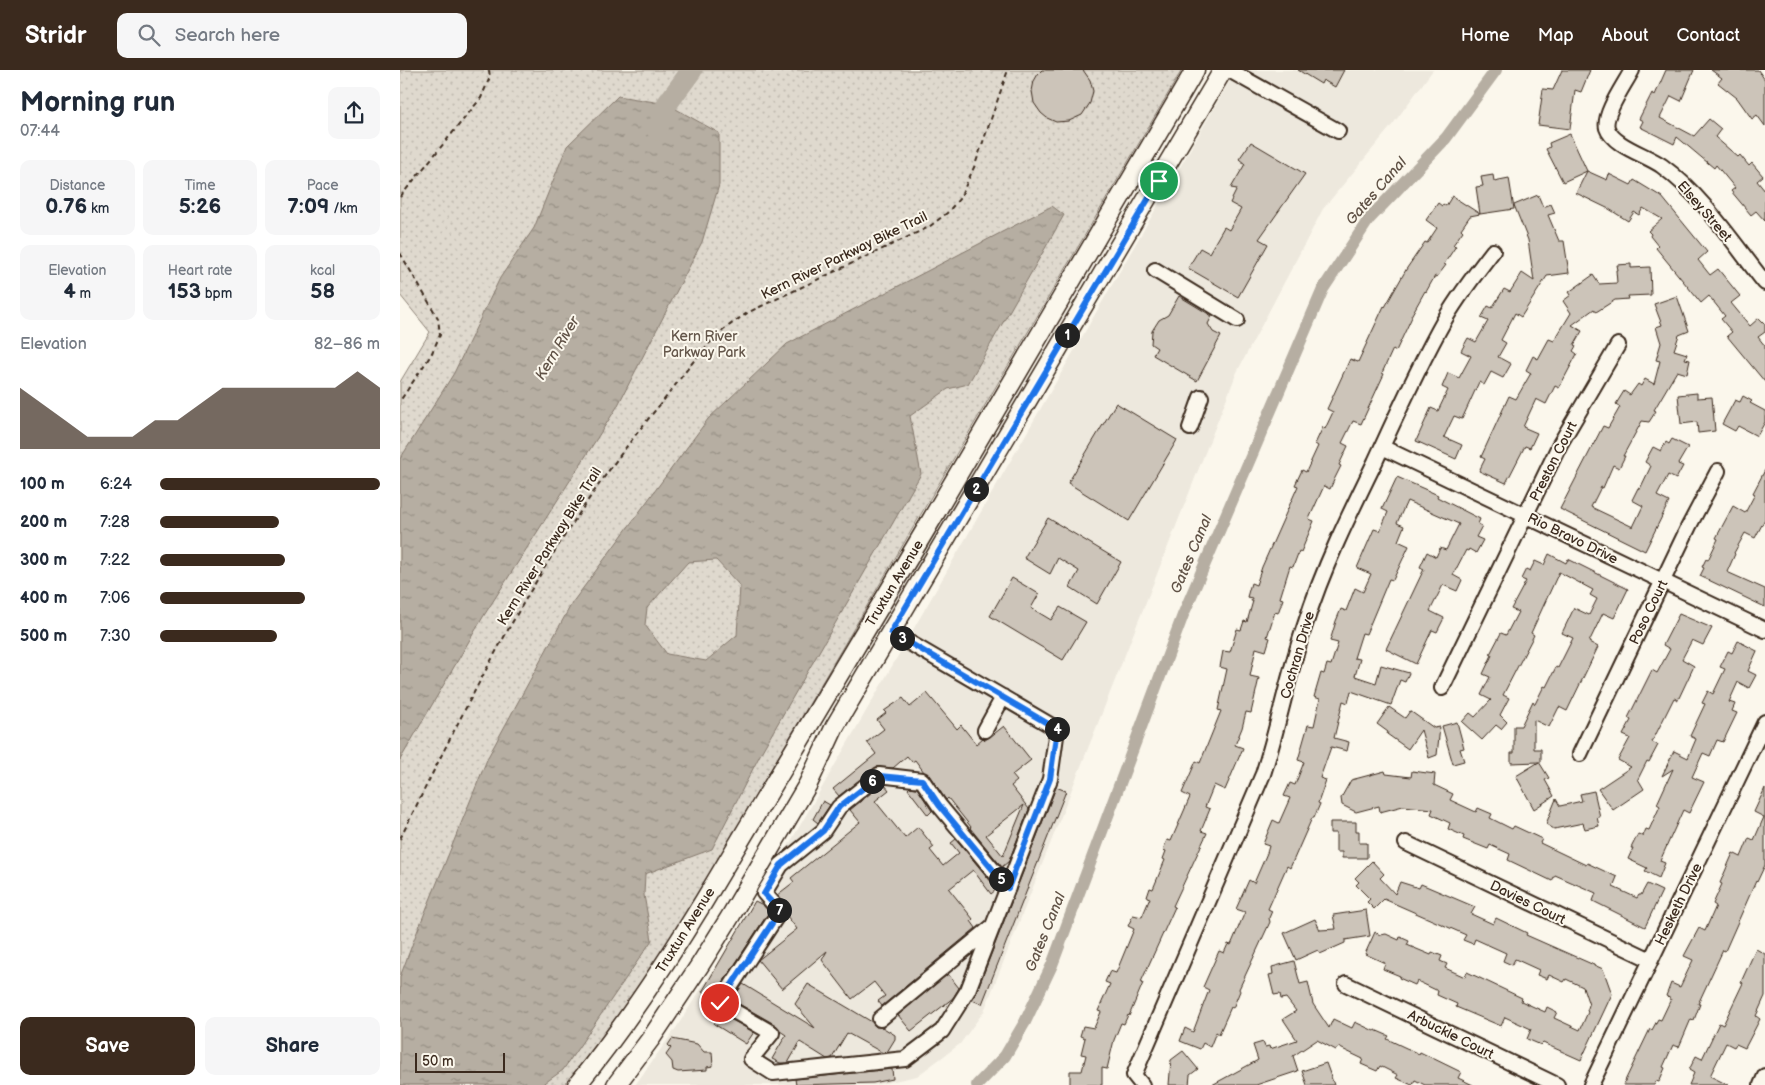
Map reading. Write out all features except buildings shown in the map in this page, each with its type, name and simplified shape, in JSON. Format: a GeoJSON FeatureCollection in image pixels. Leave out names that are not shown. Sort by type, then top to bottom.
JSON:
{"type":"FeatureCollection","features":[{"type":"Feature","properties":{"kind":"main road","name":"Truxtun Avenue"},"geometry":{"type":"LineString","coordinates":[[577,1085],[627,1019],[674,949],[926,529],[1195,70]]}},
{"type":"Feature","properties":{"kind":"main road","name":"Truxtun Avenue"},"geometry":{"type":"LineString","coordinates":[[616,1085],[658,1029],[730,917],[808,784],[835,726],[1223,70]]}},
{"type":"Feature","properties":{"kind":"main road"},"geometry":{"type":"LineString","coordinates":[[835,680],[871,642],[891,632],[888,621],[890,612],[926,529]]}},
{"type":"Feature","properties":{"kind":"street"},"geometry":{"type":"LineString","coordinates":[[1228,70],[1338,131]]}},
{"type":"Feature","properties":{"kind":"street","name":"Elsey Street"},"geometry":{"type":"LineString","coordinates":[[1632,70],[1606,119],[1610,135],[1619,143],[1661,166],[1678,179],[1693,194],[1765,283]]}},
{"type":"Feature","properties":{"kind":"street","name":"Cochran Drive"},"geometry":{"type":"LineString","coordinates":[[1138,1080],[1263,774],[1275,739],[1297,650],[1335,545],[1445,319],[1493,251]]}},
{"type":"Feature","properties":{"kind":"street"},"geometry":{"type":"LineString","coordinates":[[1155,270],[1237,320]]}},
{"type":"Feature","properties":{"kind":"street","name":"Preston Court"},"geometry":{"type":"LineString","coordinates":[[1442,688],[1560,444],[1618,345]]}},
{"type":"Feature","properties":{"kind":"street"},"geometry":{"type":"LineString","coordinates":[[1190,428],[1201,397]]}},
{"type":"Feature","properties":{"kind":"street","name":"Rio Bravo Drive"},"geometry":{"type":"LineString","coordinates":[[1382,447],[1765,630]]}},
{"type":"Feature","properties":{"kind":"street","name":"Poso Court"},"geometry":{"type":"LineString","coordinates":[[1580,754],[1718,471]]}},
{"type":"Feature","properties":{"kind":"street"},"geometry":{"type":"LineString","coordinates":[[891,632],[1057,729],[1050,779],[1008,888],[968,990],[942,1031],[905,1059],[773,1073],[750,1058],[772,1033],[720,1003],[780,911],[764,894],[781,865],[823,831],[839,807],[879,776],[922,780],[939,805],[1008,888]]}},
{"type":"Feature","properties":{"kind":"street"},"geometry":{"type":"LineString","coordinates":[[985,730],[1003,697]]}},
{"type":"Feature","properties":{"kind":"street","name":"Hesketh Drive"},"geometry":{"type":"LineString","coordinates":[[1591,1085],[1765,722]]}},
{"type":"Feature","properties":{"kind":"street","name":"Davies Court"},"geometry":{"type":"LineString","coordinates":[[1406,843],[1651,960]]}},
{"type":"Feature","properties":{"kind":"street"},"geometry":{"type":"LineString","coordinates":[[880,1019],[993,926]]}},
{"type":"Feature","properties":{"kind":"street","name":"Arbuckle Court"},"geometry":{"type":"LineString","coordinates":[[1346,984],[1557,1085]]}},
{"type":"Feature","properties":{"kind":"street"},"geometry":{"type":"LineString","coordinates":[[1761,1085],[1765,1076]]}},
{"type":"Feature","properties":{"kind":"path"},"geometry":{"type":"LineString","coordinates":[[400,197],[481,98],[490,77],[489,70]]}},
{"type":"Feature","properties":{"kind":"path","name":"Kern River Parkway Bike Trail"},"geometry":{"type":"LineString","coordinates":[[400,839],[496,650],[560,542],[599,483],[647,419],[714,338],[729,325],[749,312],[929,227],[947,213],[960,198],[975,165],[1008,70]]}},
{"type":"Feature","properties":{"kind":"path"},"geometry":{"type":"LineString","coordinates":[[400,253],[438,318],[440,334],[431,355],[400,401]]}},
{"type":"Feature","properties":{"kind":"shaded area"},"geometry":{"type":"Polygon","coordinates":[[[1236,70],[1433,70],[1393,124],[1323,209],[1237,372],[984,1011],[960,1044],[917,1076],[876,1085],[635,1085],[676,1028],[749,914],[1236,70]]]}},
{"type":"Feature","properties":{"kind":"green space","name":"Kern River Parkway Park"},"geometry":{"type":"Polygon","coordinates":[[[400,70],[1182,70],[693,902],[632,995],[564,1085],[400,1085],[400,382],[430,332],[400,295],[400,70]]]}},
{"type":"Feature","properties":{"kind":"water"},"geometry":{"type":"Polygon","coordinates":[[[618,96],[667,104],[719,133],[719,185],[702,242],[617,407],[483,617],[400,760],[400,459],[454,373],[500,278],[534,228],[567,146],[618,96]]]}},
{"type":"Feature","properties":{"kind":"water"},"geometry":{"type":"Polygon","coordinates":[[[1052,206],[1064,215],[968,384],[948,389],[910,416],[921,474],[762,751],[712,849],[645,874],[644,895],[652,940],[563,1070],[542,1085],[400,1085],[400,977],[488,757],[572,603],[708,419],[787,344],[1052,206]],[[716,560],[688,562],[647,608],[645,625],[667,654],[706,661],[737,635],[740,586],[716,560]]]}},
{"type":"Feature","properties":{"kind":"waterway","name":"Kern River"},"geometry":{"type":"LineString","coordinates":[[657,130],[667,104],[692,70]]}},
{"type":"Feature","properties":{"kind":"waterway","name":"Gates Canal"},"geometry":{"type":"LineString","coordinates":[[977,1085],[1005,1056],[1025,1022],[1052,965],[1183,615],[1323,289],[1369,219],[1446,138],[1496,70]]}},
{"type":"Feature","properties":{"kind":"route"},"geometry":{"type":"LineString","coordinates":[[720,1003],[780,911],[764,894],[781,865],[823,831],[839,807],[879,776],[922,780],[939,805],[1008,888],[1050,779],[1057,729],[891,632],[1159,181]]}}]}
